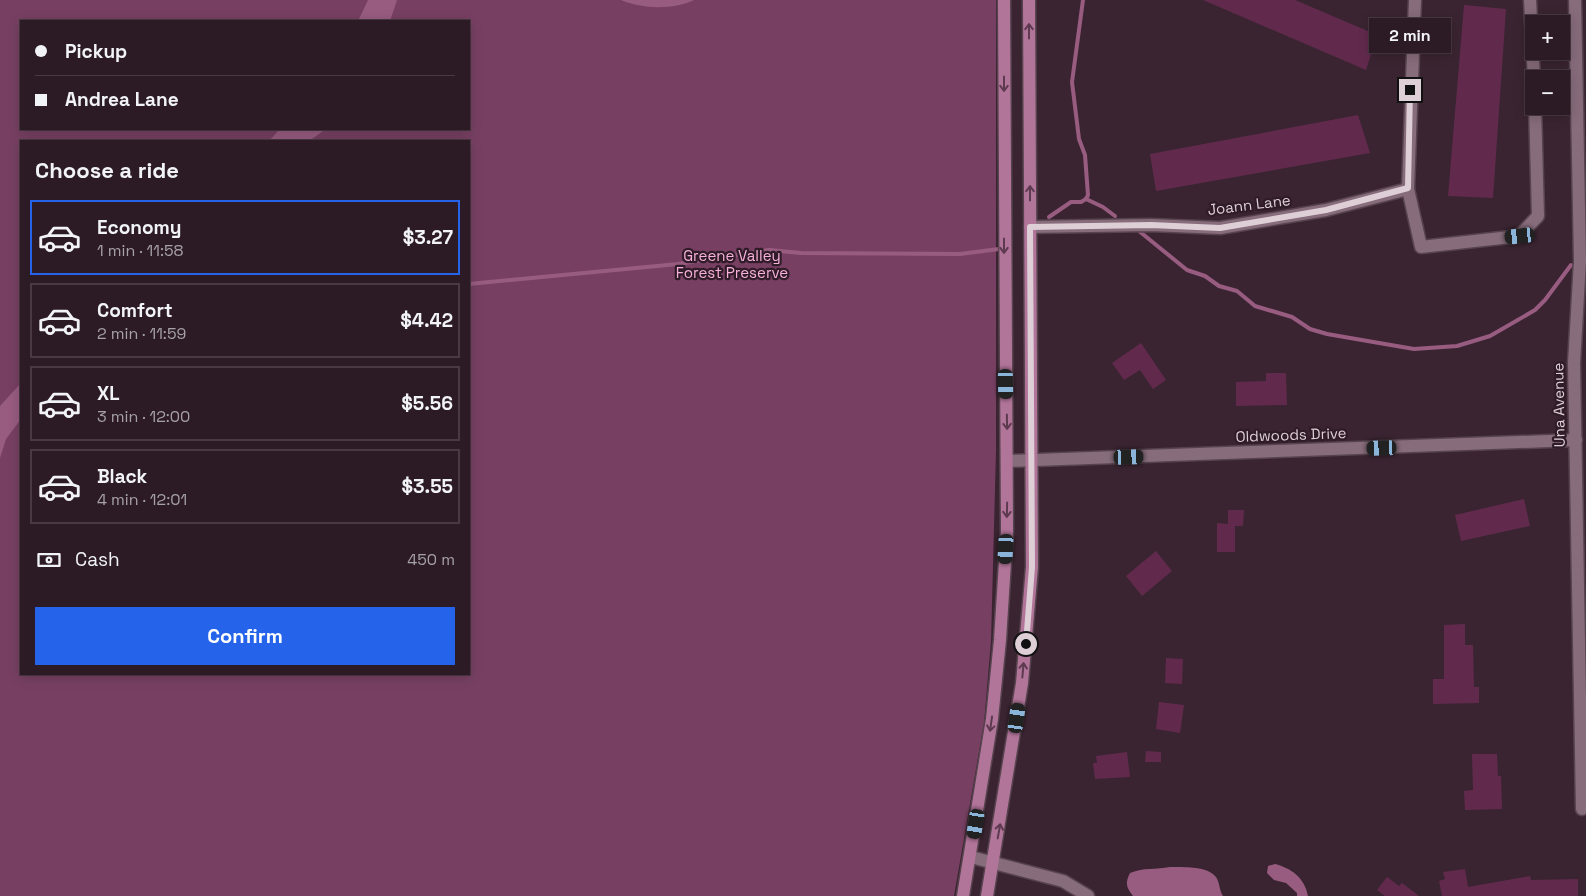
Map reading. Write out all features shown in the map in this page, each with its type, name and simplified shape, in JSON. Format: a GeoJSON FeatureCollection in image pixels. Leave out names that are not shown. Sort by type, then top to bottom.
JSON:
{"type":"FeatureCollection","features":[{"type":"Feature","properties":{"kind":"main road"},"geometry":{"type":"LineString","coordinates":[[963,896],[992,719],[1000,640],[1007,531],[1004,0]]}},
{"type":"Feature","properties":{"kind":"main road"},"geometry":{"type":"LineString","coordinates":[[987,896],[994,863],[1022,683],[1032,567],[1029,0]]}},
{"type":"Feature","properties":{"kind":"street"},"geometry":{"type":"LineString","coordinates":[[1415,0],[1408,188],[1421,247],[1520,236],[1538,216],[1535,115]]}},
{"type":"Feature","properties":{"kind":"street"},"geometry":{"type":"LineString","coordinates":[[1530,0],[1534,70]]}},
{"type":"Feature","properties":{"kind":"street","name":"Una Avenue"},"geometry":{"type":"LineString","coordinates":[[1575,0],[1580,261],[1574,363],[1582,809]]}},
{"type":"Feature","properties":{"kind":"street","name":"Joann Lane"},"geometry":{"type":"LineString","coordinates":[[1030,227],[1151,225],[1220,228],[1326,210],[1408,188]]}},
{"type":"Feature","properties":{"kind":"street","name":"Oldwoods Drive"},"geometry":{"type":"LineString","coordinates":[[1007,461],[1576,440]]}},
{"type":"Feature","properties":{"kind":"street"},"geometry":{"type":"LineString","coordinates":[[970,857],[1063,881],[1088,896]]}},
{"type":"Feature","properties":{"kind":"green space","name":"Greene Valley Forest Preserve"},"geometry":{"type":"Polygon","coordinates":[[[0,0],[996,0],[996,450],[991,641],[984,723],[954,896],[0,896],[0,0]]]}},
{"type":"Feature","properties":{"kind":"shaded area"},"geometry":{"type":"Polygon","coordinates":[[[368,0],[397,0],[390,20],[358,20],[368,0]]]}},
{"type":"Feature","properties":{"kind":"shaded area"},"geometry":{"type":"Polygon","coordinates":[[[621,0],[694,0],[667,7],[648,7],[621,0]]]}},
{"type":"Feature","properties":{"kind":"shaded area"},"geometry":{"type":"Polygon","coordinates":[[[279,130],[325,130],[310,140],[270,140],[279,130]]]}},
{"type":"Feature","properties":{"kind":"shaded area"},"geometry":{"type":"Polygon","coordinates":[[[20,384],[20,420],[6,439],[0,458],[0,406],[20,384]]]}},
{"type":"Feature","properties":{"kind":"shaded area"},"geometry":{"type":"Polygon","coordinates":[[[1275,864],[1292,871],[1304,884],[1308,896],[1297,896],[1297,893],[1286,883],[1274,880],[1267,873],[1268,866],[1275,864]]]}},
{"type":"Feature","properties":{"kind":"shaded area"},"geometry":{"type":"Polygon","coordinates":[[[1170,867],[1195,868],[1212,873],[1217,879],[1223,896],[1133,896],[1129,890],[1127,880],[1130,873],[1170,867]]]}},
{"type":"Feature","properties":{"kind":"building"},"geometry":{"type":"Polygon","coordinates":[[[1203,0],[1295,0],[1377,35],[1366,70],[1203,0]]]}},
{"type":"Feature","properties":{"kind":"building"},"geometry":{"type":"Polygon","coordinates":[[[1464,5],[1506,9],[1493,198],[1448,196],[1464,5]]]}},
{"type":"Feature","properties":{"kind":"building"},"geometry":{"type":"Polygon","coordinates":[[[1358,115],[1370,153],[1156,191],[1150,154],[1358,115]]]}},
{"type":"Feature","properties":{"kind":"building"},"geometry":{"type":"Polygon","coordinates":[[[1141,343],[1166,380],[1153,389],[1140,370],[1124,380],[1112,363],[1141,343]]]}},
{"type":"Feature","properties":{"kind":"building"},"geometry":{"type":"Polygon","coordinates":[[[1266,373],[1286,373],[1287,405],[1236,406],[1236,382],[1266,381],[1266,373]]]}},
{"type":"Feature","properties":{"kind":"building"},"geometry":{"type":"Polygon","coordinates":[[[1524,499],[1530,526],[1461,541],[1455,515],[1524,499]]]}},
{"type":"Feature","properties":{"kind":"building"},"geometry":{"type":"Polygon","coordinates":[[[1228,510],[1244,510],[1243,526],[1235,526],[1235,552],[1217,552],[1217,523],[1228,524],[1228,510]]]}},
{"type":"Feature","properties":{"kind":"building"},"geometry":{"type":"Polygon","coordinates":[[[1156,551],[1172,571],[1142,596],[1126,576],[1156,551]]]}},
{"type":"Feature","properties":{"kind":"building"},"geometry":{"type":"Polygon","coordinates":[[[1465,624],[1465,645],[1473,645],[1474,687],[1479,687],[1479,703],[1433,704],[1433,679],[1444,679],[1444,625],[1465,624]]]}},
{"type":"Feature","properties":{"kind":"building"},"geometry":{"type":"Polygon","coordinates":[[[1166,658],[1183,659],[1182,684],[1165,683],[1166,658]]]}},
{"type":"Feature","properties":{"kind":"building"},"geometry":{"type":"Polygon","coordinates":[[[1159,702],[1184,705],[1180,733],[1156,729],[1159,702]]]}},
{"type":"Feature","properties":{"kind":"building"},"geometry":{"type":"Polygon","coordinates":[[[1146,751],[1161,752],[1161,762],[1145,762],[1146,751]]]}},
{"type":"Feature","properties":{"kind":"building"},"geometry":{"type":"Polygon","coordinates":[[[1127,752],[1130,777],[1095,779],[1093,763],[1097,763],[1096,756],[1127,752]]]}},
{"type":"Feature","properties":{"kind":"building"},"geometry":{"type":"Polygon","coordinates":[[[1472,754],[1497,754],[1498,776],[1501,776],[1502,809],[1465,810],[1464,791],[1473,790],[1472,754]]]}},
{"type":"Feature","properties":{"kind":"building"},"geometry":{"type":"Polygon","coordinates":[[[1465,869],[1468,887],[1530,876],[1531,880],[1578,879],[1578,896],[1442,896],[1439,881],[1445,879],[1443,872],[1465,869]]]}},
{"type":"Feature","properties":{"kind":"building"},"geometry":{"type":"Polygon","coordinates":[[[1387,877],[1399,886],[1402,883],[1419,896],[1385,896],[1377,890],[1387,877]]]}},
{"type":"Feature","properties":{"kind":"waterway"},"geometry":{"type":"LineString","coordinates":[[1083,0],[1072,82],[1079,139],[1085,155],[1088,195],[1086,199]]}},
{"type":"Feature","properties":{"kind":"waterway"},"geometry":{"type":"LineString","coordinates":[[1086,199],[1103,207],[1115,216]]}},
{"type":"Feature","properties":{"kind":"waterway"},"geometry":{"type":"LineString","coordinates":[[1049,217],[1071,202],[1081,202],[1086,199]]}},
{"type":"Feature","properties":{"kind":"waterway"},"geometry":{"type":"LineString","coordinates":[[1139,231],[1187,270],[1205,276],[1219,286],[1237,291],[1255,306],[1292,317],[1310,329],[1327,334],[1414,349],[1457,346],[1490,336],[1535,310],[1545,300],[1571,265]]}},
{"type":"Feature","properties":{"kind":"waterway"},"geometry":{"type":"LineString","coordinates":[[470,284],[678,264],[769,250],[801,253],[960,254],[999,249]]}},
{"type":"Feature","properties":{"kind":"route"},"geometry":{"type":"LineString","coordinates":[[1026,644],[1032,567],[1030,227],[1151,225],[1220,228],[1326,210],[1408,188],[1410,90]]}}]}
